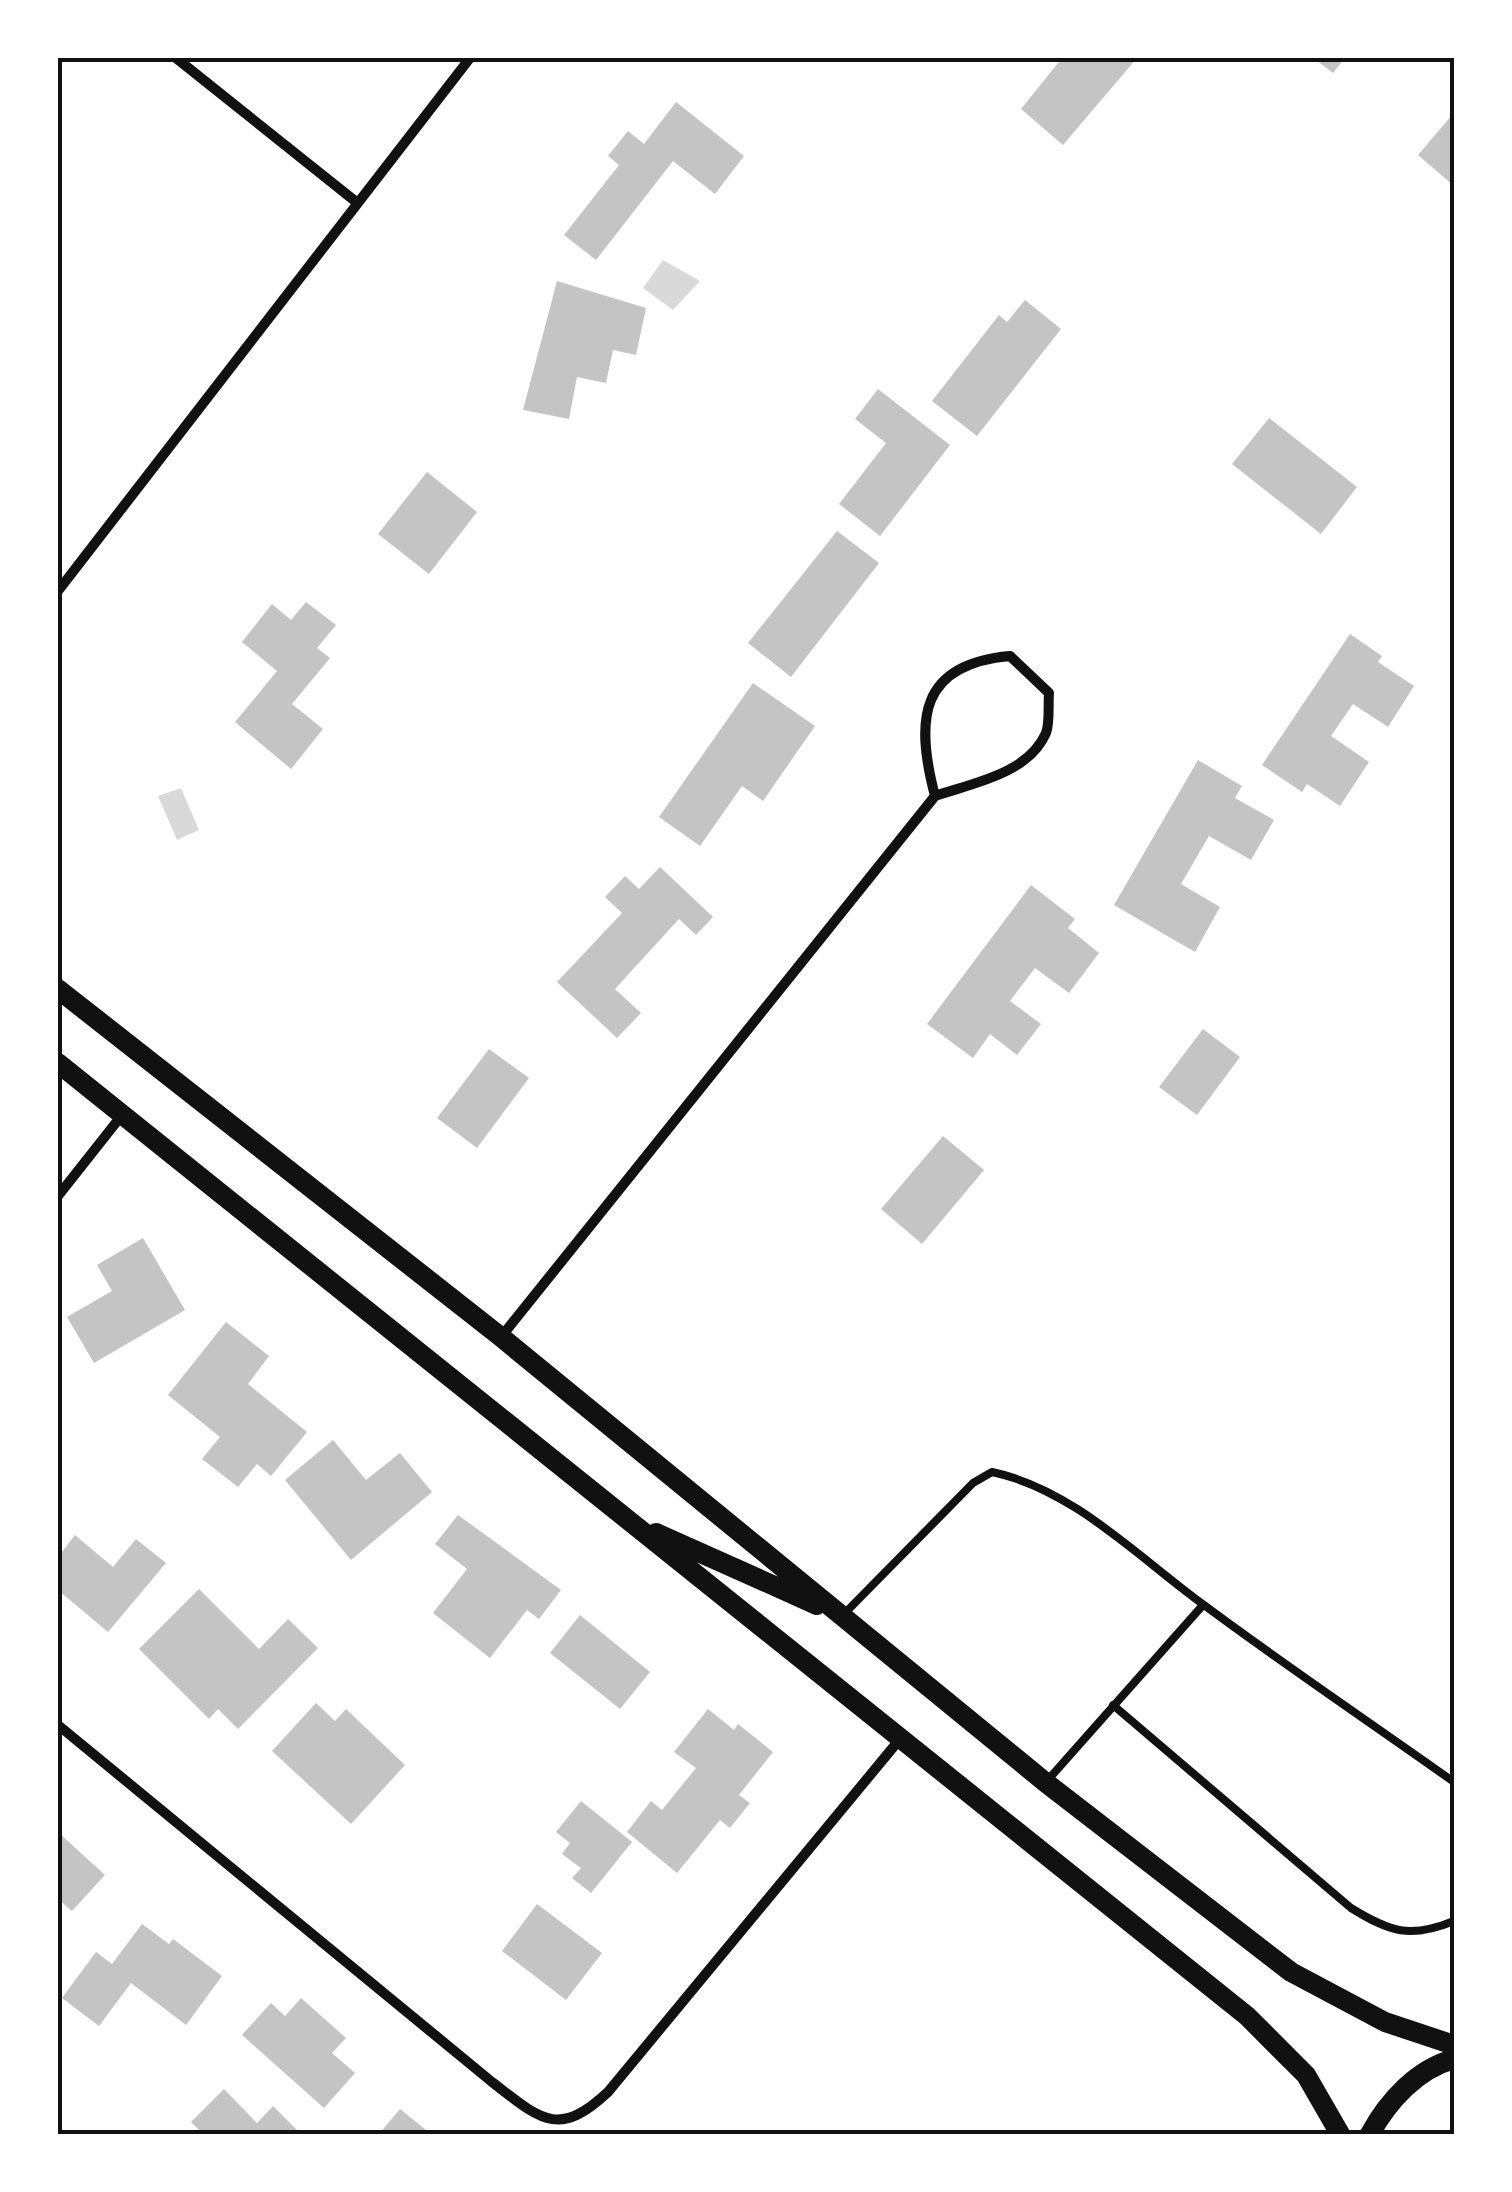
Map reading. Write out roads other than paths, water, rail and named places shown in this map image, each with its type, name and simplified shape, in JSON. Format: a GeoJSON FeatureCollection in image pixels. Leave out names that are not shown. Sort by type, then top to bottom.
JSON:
{"type":"FeatureCollection","features":[{"type":"Feature","properties":{"kind":"main road"},"geometry":{"type":"LineString","coordinates":[[58,989],[501,1337],[1046,1782],[1291,1972],[1385,2022],[1454,2045]]}},
{"type":"Feature","properties":{"kind":"main road"},"geometry":{"type":"LineString","coordinates":[[58,1064],[1248,2016],[1306,2075],[1340,2134]]}},
{"type":"Feature","properties":{"kind":"main road"},"geometry":{"type":"LineString","coordinates":[[630,1522],[842,1616]]}},
{"type":"Feature","properties":{"kind":"main road"},"geometry":{"type":"LineString","coordinates":[[1370,2134],[1383,2110],[1411,2082],[1454,2059]]}},
{"type":"Feature","properties":{"kind":"street"},"geometry":{"type":"LineString","coordinates":[[176,58],[355,201]]}},
{"type":"Feature","properties":{"kind":"street"},"geometry":{"type":"LineString","coordinates":[[58,591],[355,201],[470,58]]}},
{"type":"Feature","properties":{"kind":"street"},"geometry":{"type":"LineString","coordinates":[[501,1337],[935,796],[1003,773],[1029,756],[1047,732],[1049,693],[1010,656],[978,659],[943,678],[928,708],[923,750],[935,796]]}},
{"type":"Feature","properties":{"kind":"street"},"geometry":{"type":"LineString","coordinates":[[58,1196],[123,1115]]}},
{"type":"Feature","properties":{"kind":"street"},"geometry":{"type":"LineString","coordinates":[[58,1725],[492,2082],[532,2112],[558,2122],[582,2117],[608,2092],[901,1738]]}},
{"type":"Feature","properties":{"kind":"lane"},"geometry":{"type":"LineString","coordinates":[[842,1616],[973,1483],[992,1472],[1024,1479],[1090,1518],[1203,1605],[1454,1782]]}},
{"type":"Feature","properties":{"kind":"lane"},"geometry":{"type":"LineString","coordinates":[[1046,1782],[1203,1605]]}},
{"type":"Feature","properties":{"kind":"lane"},"geometry":{"type":"LineString","coordinates":[[1112,1705],[1351,1908],[1387,1930],[1430,1931],[1454,1921]]}}]}
